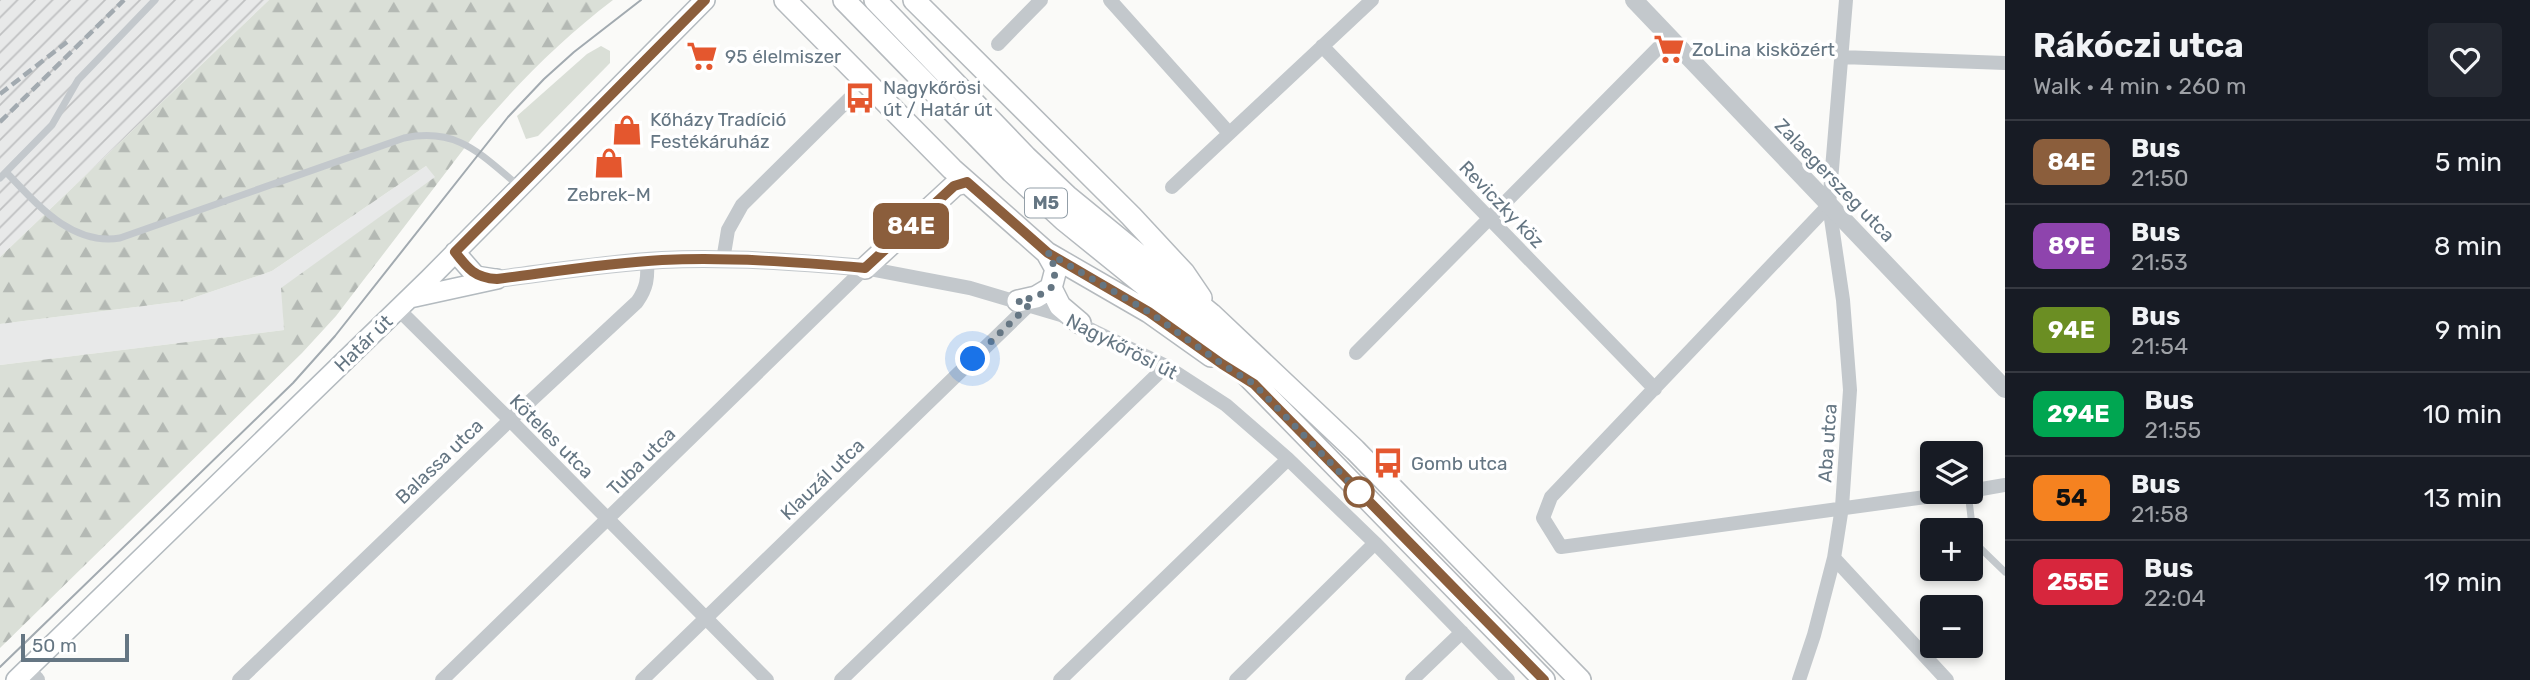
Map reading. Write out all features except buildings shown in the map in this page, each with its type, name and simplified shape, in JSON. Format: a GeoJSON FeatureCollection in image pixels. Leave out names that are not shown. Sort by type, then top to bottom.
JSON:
{"type":"FeatureCollection","features":[{"type":"Feature","properties":{"kind":"main road","name":"Határ út"},"geometry":{"type":"LineString","coordinates":[[26,677],[705,0]]}},
{"type":"Feature","properties":{"kind":"main road"},"geometry":{"type":"LineString","coordinates":[[786,0],[967,182],[1048,253],[1149,312],[1254,384]]}},
{"type":"Feature","properties":{"kind":"main road","name":"M5"},"geometry":{"type":"LineString","coordinates":[[875,0],[1026,158],[1067,196],[1212,314],[1355,450],[1580,680]]}},
{"type":"Feature","properties":{"kind":"main road"},"geometry":{"type":"LineString","coordinates":[[914,0],[1131,216],[1184,273],[1212,314]]}},
{"type":"Feature","properties":{"kind":"main road","name":"M5"},"geometry":{"type":"LineString","coordinates":[[848,4],[1012,172],[1064,220],[1203,334],[1544,680]]}},
{"type":"Feature","properties":{"kind":"main road"},"geometry":{"type":"LineString","coordinates":[[865,268],[954,186],[967,182]]}},
{"type":"Feature","properties":{"kind":"main road"},"geometry":{"type":"LineString","coordinates":[[455,252],[476,276],[497,279]]}},
{"type":"Feature","properties":{"kind":"main road"},"geometry":{"type":"LineString","coordinates":[[1048,253],[1056,270],[1051,288],[1060,306],[1080,323]]}},
{"type":"Feature","properties":{"kind":"main road"},"geometry":{"type":"LineString","coordinates":[[403,304],[497,279]]}},
{"type":"Feature","properties":{"kind":"main road"},"geometry":{"type":"LineString","coordinates":[[1023,303],[1051,288]]}},
{"type":"Feature","properties":{"kind":"street"},"geometry":{"type":"LineString","coordinates":[[998,44],[1041,0]]}},
{"type":"Feature","properties":{"kind":"street"},"geometry":{"type":"LineString","coordinates":[[1110,0],[1229,133]]}},
{"type":"Feature","properties":{"kind":"street"},"geometry":{"type":"LineString","coordinates":[[1172,187],[1372,0]]}},
{"type":"Feature","properties":{"kind":"street","name":"Zalaegerszeg utca"},"geometry":{"type":"LineString","coordinates":[[1634,0],[2005,389]]}},
{"type":"Feature","properties":{"kind":"street","name":"Aba utca"},"geometry":{"type":"LineString","coordinates":[[1799,680],[1834,558],[1842,507],[1850,390],[1843,300],[1829,205],[1846,0]]}},
{"type":"Feature","properties":{"kind":"street"},"geometry":{"type":"LineString","coordinates":[[1356,353],[1669,37]]}},
{"type":"Feature","properties":{"kind":"street","name":"Reviczky köz"},"geometry":{"type":"LineString","coordinates":[[1322,46],[1655,389]]}},
{"type":"Feature","properties":{"kind":"street"},"geometry":{"type":"LineString","coordinates":[[1841,57],[2005,63]]}},
{"type":"Feature","properties":{"kind":"street"},"geometry":{"type":"LineString","coordinates":[[723,260],[729,230],[742,205],[849,99]]}},
{"type":"Feature","properties":{"kind":"street"},"geometry":{"type":"LineString","coordinates":[[1829,205],[1551,497],[1543,518],[1561,547],[1920,497]]}},
{"type":"Feature","properties":{"kind":"street","name":"Nagykőrösi út"},"geometry":{"type":"LineString","coordinates":[[497,279],[648,261],[723,260],[865,268],[944,282],[1023,303],[1080,323],[1166,366],[1226,405],[1288,459],[1375,543],[1508,680]]}},
{"type":"Feature","properties":{"kind":"street","name":"Balassa utca"},"geometry":{"type":"LineString","coordinates":[[239,680],[510,419],[637,302],[645,291],[648,280],[648,261]]}},
{"type":"Feature","properties":{"kind":"street","name":"Tuba utca"},"geometry":{"type":"LineString","coordinates":[[442,680],[865,268]]}},
{"type":"Feature","properties":{"kind":"street","name":"Klauzál utca"},"geometry":{"type":"LineString","coordinates":[[642,680],[1023,303]]}},
{"type":"Feature","properties":{"kind":"street","name":"Köteles utca"},"geometry":{"type":"LineString","coordinates":[[403,304],[510,419],[767,680]]}},
{"type":"Feature","properties":{"kind":"street"},"geometry":{"type":"LineString","coordinates":[[841,680],[1166,366]]}},
{"type":"Feature","properties":{"kind":"street"},"geometry":{"type":"LineString","coordinates":[[1060,680],[1288,459]]}},
{"type":"Feature","properties":{"kind":"street"},"geometry":{"type":"LineString","coordinates":[[1983,489],[2005,485]]}},
{"type":"Feature","properties":{"kind":"street"},"geometry":{"type":"LineString","coordinates":[[1236,680],[1375,543]]}},
{"type":"Feature","properties":{"kind":"street"},"geometry":{"type":"LineString","coordinates":[[1834,558],[1947,680]]}},
{"type":"Feature","properties":{"kind":"street"},"geometry":{"type":"LineString","coordinates":[[1412,680],[1462,632]]}},
{"type":"Feature","properties":{"kind":"lane"},"geometry":{"type":"LineString","coordinates":[[155,0],[78,80],[52,125],[3,175],[41,209],[69,229],[98,240],[120,238],[419,135],[443,135],[453,138],[479,153],[520,186]]}},
{"type":"Feature","properties":{"kind":"lane"},"geometry":{"type":"LineString","coordinates":[[1970,504],[1974,542],[2005,572]]}},
{"type":"Feature","properties":{"kind":"shaded area"},"geometry":{"type":"Polygon","coordinates":[[[0,0],[269,0],[0,257],[0,0]]]}},
{"type":"Feature","properties":{"kind":"shaded area"},"geometry":{"type":"Polygon","coordinates":[[[426,166],[436,177],[282,288],[284,330],[0,365],[0,324],[184,301],[272,271],[426,166]]]}},
{"type":"Feature","properties":{"kind":"green space"},"geometry":{"type":"Polygon","coordinates":[[[269,0],[613,0],[559,45],[494,111],[336,316],[302,353],[0,648],[0,365],[284,330],[281,288],[435,177],[426,166],[272,271],[184,301],[0,324],[0,257],[269,0]]]}},
{"type":"Feature","properties":{"kind":"green space"},"geometry":{"type":"Polygon","coordinates":[[[601,46],[610,51],[610,63],[538,136],[526,139],[517,116],[587,54],[601,46]]]}},
{"type":"Feature","properties":{"kind":"tram line"},"geometry":{"type":"LineString","coordinates":[[0,667],[293,383],[335,336],[508,117],[544,79],[641,0]]}},
{"type":"Feature","properties":{"kind":"railway"},"geometry":{"type":"LineString","coordinates":[[0,122],[124,0]]}},
{"type":"Feature","properties":{"kind":"railway"},"geometry":{"type":"LineString","coordinates":[[0,94],[67,42]]}},
{"type":"Feature","properties":{"kind":"bus line","name":"84E"},"geometry":{"type":"LineString","coordinates":[[705,0],[455,252],[468,270],[476,276],[497,279],[666,260],[796,262],[865,268],[954,186],[967,182],[1048,253],[1149,312],[1254,384],[1544,680]]}},
{"type":"Feature","properties":{"kind":"place","name":"ZoLina kisközért"},"geometry":{"type":"Point","coordinates":[1669,49]}},
{"type":"Feature","properties":{"kind":"place","name":"95 élelmiszer"},"geometry":{"type":"Point","coordinates":[702,56]}},
{"type":"Feature","properties":{"kind":"place","name":"Nagykőrösi út / Határ út"},"geometry":{"type":"Point","coordinates":[860,98]}},
{"type":"Feature","properties":{"kind":"place","name":"Kőházy Tradíció Festékáruház"},"geometry":{"type":"Point","coordinates":[627,130]}},
{"type":"Feature","properties":{"kind":"place","name":"Zebrek-M"},"geometry":{"type":"Point","coordinates":[609,163]}},
{"type":"Feature","properties":{"kind":"place","name":"Gomb utca"},"geometry":{"type":"Point","coordinates":[1388,463]}},
{"type":"Feature","properties":{"kind":"route"},"geometry":{"type":"LineString","coordinates":[[973,359],[1029,305],[1018,301],[1036,297],[1051,288],[1056,270],[1048,253],[1149,312],[1254,384],[1359,492]]}}]}
